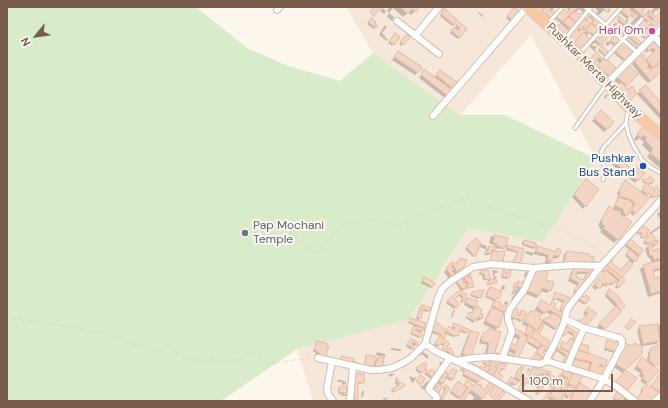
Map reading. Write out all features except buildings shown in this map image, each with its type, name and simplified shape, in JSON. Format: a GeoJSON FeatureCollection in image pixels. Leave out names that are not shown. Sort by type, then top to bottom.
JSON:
{"type":"FeatureCollection","features":[{"type":"Feature","properties":{"kind":"highway","name":"Pushkar Merta Highway"},"geometry":{"type":"LineString","coordinates":[[527,7],[579,54],[628,107],[661,135]]}},
{"type":"Feature","properties":{"kind":"street"},"geometry":{"type":"LineString","coordinates":[[415,36],[439,7]]}},
{"type":"Feature","properties":{"kind":"street"},"geometry":{"type":"LineString","coordinates":[[433,116],[527,7]]}},
{"type":"Feature","properties":{"kind":"street"},"geometry":{"type":"LineString","coordinates":[[397,21],[439,54]]}},
{"type":"Feature","properties":{"kind":"street"},"geometry":{"type":"LineString","coordinates":[[606,84],[661,29]]}},
{"type":"Feature","properties":{"kind":"street"},"geometry":{"type":"LineString","coordinates":[[654,36],[661,44]]}},
{"type":"Feature","properties":{"kind":"street"},"geometry":{"type":"LineString","coordinates":[[547,361],[546,360],[564,323],[567,310],[571,304],[607,258],[661,200]]}},
{"type":"Feature","properties":{"kind":"street"},"geometry":{"type":"LineString","coordinates":[[318,358],[371,370],[392,368],[403,363],[411,358],[425,344],[442,289],[451,281],[473,267],[492,264],[534,268],[573,265],[601,266]]}},
{"type":"Feature","properties":{"kind":"street"},"geometry":{"type":"LineString","coordinates":[[502,359],[512,331],[508,320],[510,309],[524,290],[534,268]]}},
{"type":"Feature","properties":{"kind":"street"},"geometry":{"type":"LineString","coordinates":[[565,319],[584,328],[616,336],[622,341],[622,345],[590,401]]}},
{"type":"Feature","properties":{"kind":"street"},"geometry":{"type":"LineString","coordinates":[[567,368],[584,328]]}},
{"type":"Feature","properties":{"kind":"street"},"geometry":{"type":"LineString","coordinates":[[425,344],[437,352],[476,370],[529,401]]}},
{"type":"Feature","properties":{"kind":"street"},"geometry":{"type":"LineString","coordinates":[[435,401],[436,396],[429,390],[429,388],[453,360],[493,357],[540,364],[547,361],[604,378],[635,401]]}},
{"type":"Feature","properties":{"kind":"street"},"geometry":{"type":"LineString","coordinates":[[332,362],[328,388],[328,394],[332,401]]}},
{"type":"Feature","properties":{"kind":"street"},"geometry":{"type":"LineString","coordinates":[[350,401],[353,366]]}},
{"type":"Feature","properties":{"kind":"street"},"geometry":{"type":"LineString","coordinates":[[655,401],[661,396]]}},
{"type":"Feature","properties":{"kind":"lane"},"geometry":{"type":"LineString","coordinates":[[546,24],[563,7]]}},
{"type":"Feature","properties":{"kind":"lane"},"geometry":{"type":"LineString","coordinates":[[585,7],[638,53]]}},
{"type":"Feature","properties":{"kind":"lane"},"geometry":{"type":"LineString","coordinates":[[564,40],[591,7]]}},
{"type":"Feature","properties":{"kind":"lane"},"geometry":{"type":"LineString","coordinates":[[579,54],[622,7]]}},
{"type":"Feature","properties":{"kind":"lane"},"geometry":{"type":"LineString","coordinates":[[606,58],[642,19]]}},
{"type":"Feature","properties":{"kind":"lane"},"geometry":{"type":"LineString","coordinates":[[575,128],[606,84]]}},
{"type":"Feature","properties":{"kind":"lane"},"geometry":{"type":"LineString","coordinates":[[628,107],[626,123],[633,145],[642,160],[650,167],[661,173]]}},
{"type":"Feature","properties":{"kind":"lane"},"geometry":{"type":"LineString","coordinates":[[603,180],[605,170],[601,153],[603,148],[626,123]]}},
{"type":"Feature","properties":{"kind":"path"},"geometry":{"type":"LineString","coordinates":[[266,226],[275,223],[279,224],[316,253],[334,232],[348,223],[384,219],[394,225],[398,225],[419,214],[447,206],[461,199],[467,199],[533,222],[559,229],[595,247],[607,258]]}},
{"type":"Feature","properties":{"kind":"path"},"geometry":{"type":"LineString","coordinates":[[7,318],[77,327],[91,333],[100,331],[150,351],[156,352],[171,346],[180,356],[195,360],[207,361],[212,359],[217,362],[236,360],[248,353],[253,353],[268,364],[318,358]]}},
{"type":"Feature","properties":{"kind":"shaded area"},"geometry":{"type":"Polygon","coordinates":[[[346,7],[661,7],[661,401],[313,401],[297,349],[408,320],[468,227],[543,241],[596,159],[531,35],[460,115],[373,53],[346,7]]]}},
{"type":"Feature","properties":{"kind":"green space"},"geometry":{"type":"Polygon","coordinates":[[[7,7],[196,7],[247,48],[288,66],[340,81],[373,53],[460,115],[505,115],[596,159],[543,242],[468,228],[408,320],[297,349],[221,401],[7,401],[7,7]]]}},
{"type":"Feature","properties":{"kind":"place","name":"Hari Om"},"geometry":{"type":"Point","coordinates":[652,31]}},
{"type":"Feature","properties":{"kind":"place","name":"Pushkar Bus Stand"},"geometry":{"type":"Point","coordinates":[643,166]}},
{"type":"Feature","properties":{"kind":"place","name":"Pap Mochani Temple"},"geometry":{"type":"Point","coordinates":[245,233]}}]}
